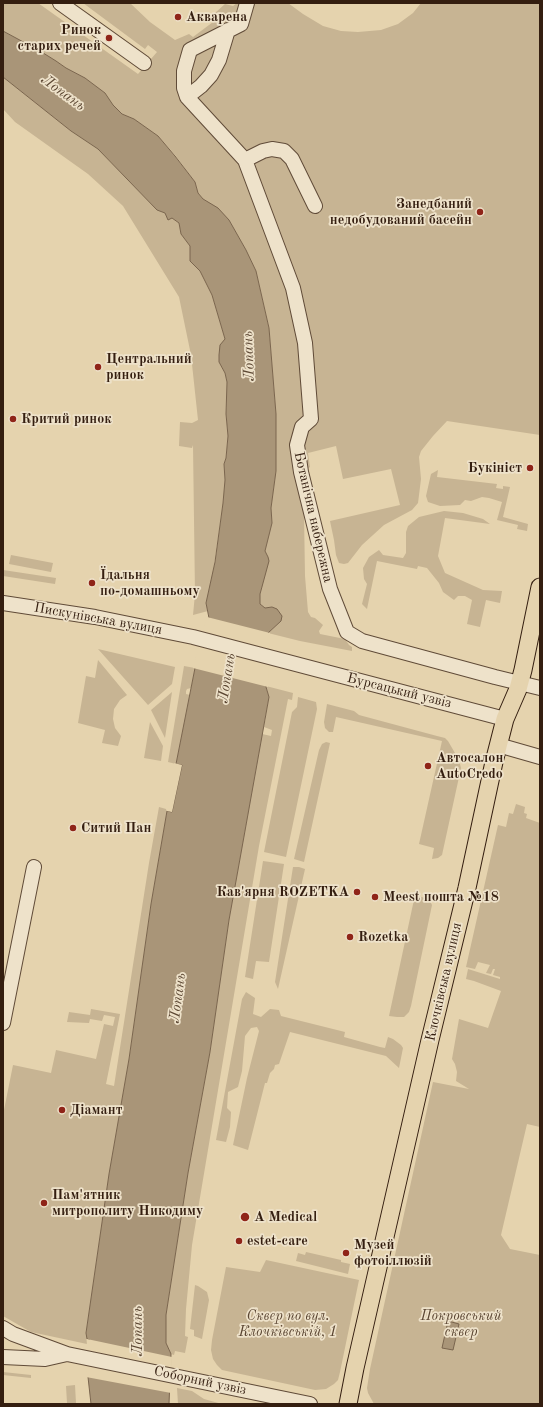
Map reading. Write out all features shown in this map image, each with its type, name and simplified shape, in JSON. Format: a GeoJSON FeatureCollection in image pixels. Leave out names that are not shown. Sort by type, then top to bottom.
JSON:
{"type":"FeatureCollection","features":[{"type":"Feature","properties":{"kind":"main road","name":"Клочківська вулиця"},"geometry":{"type":"LineString","coordinates":[[348,1404],[352,1379],[430,1040],[467,888],[498,745],[519,683],[540,587]]}},
{"type":"Feature","properties":{"kind":"main road"},"geometry":{"type":"LineString","coordinates":[[352,1379],[362,1404]]}},
{"type":"Feature","properties":{"kind":"street"},"geometry":{"type":"LineString","coordinates":[[60,3],[144,63]]}},
{"type":"Feature","properties":{"kind":"street"},"geometry":{"type":"LineString","coordinates":[[228,30],[219,60],[211,75],[201,86],[187,97],[184,88],[184,71],[190,50],[228,30],[241,24],[247,3]]}},
{"type":"Feature","properties":{"kind":"street","name":"Ботанічна набережна"},"geometry":{"type":"LineString","coordinates":[[187,97],[245,160],[293,288],[306,343],[310,420],[302,427],[297,446],[301,472],[330,589],[347,632],[362,641],[519,683]]}},
{"type":"Feature","properties":{"kind":"street"},"geometry":{"type":"LineString","coordinates":[[245,160],[263,151],[272,149],[284,151],[292,159],[315,206]]}},
{"type":"Feature","properties":{"kind":"street","name":"Пискунівська вулиця"},"geometry":{"type":"LineString","coordinates":[[3,603],[95,617],[192,637],[293,663]]}},
{"type":"Feature","properties":{"kind":"street","name":"Бурсацький узвіз"},"geometry":{"type":"LineString","coordinates":[[293,663],[506,719]]}},
{"type":"Feature","properties":{"kind":"street"},"geometry":{"type":"LineString","coordinates":[[519,683],[540,688]]}},
{"type":"Feature","properties":{"kind":"street"},"geometry":{"type":"LineString","coordinates":[[498,745],[540,757]]}},
{"type":"Feature","properties":{"kind":"street"},"geometry":{"type":"LineString","coordinates":[[3,1023],[34,867]]}},
{"type":"Feature","properties":{"kind":"street","name":"Соборний узвіз"},"geometry":{"type":"LineString","coordinates":[[3,1328],[13,1334],[67,1354],[310,1404]]}},
{"type":"Feature","properties":{"kind":"street"},"geometry":{"type":"LineString","coordinates":[[3,1357],[45,1359],[67,1354]]}},
{"type":"Feature","properties":{"kind":"green space"},"geometry":{"type":"Polygon","coordinates":[[[3,3],[38,3],[138,74],[157,52],[148,45],[145,49],[83,3],[130,3],[150,22],[175,40],[189,34],[193,37],[217,19],[215,13],[225,4],[233,6],[237,3],[288,3],[323,26],[341,31],[358,32],[381,30],[398,24],[413,13],[421,3],[540,3],[540,435],[447,421],[421,451],[419,457],[421,479],[418,503],[412,510],[384,525],[362,545],[348,563],[344,564],[339,563],[336,555],[330,521],[400,505],[391,469],[343,479],[336,446],[308,453],[310,467],[306,470],[296,463],[304,514],[305,576],[308,612],[311,617],[315,618],[323,625],[319,631],[320,634],[345,639],[352,647],[352,651],[268,633],[281,621],[272,607],[265,608],[260,604],[260,594],[268,557],[265,551],[272,523],[271,508],[276,471],[276,414],[269,327],[256,271],[246,250],[229,220],[203,199],[198,193],[195,182],[175,155],[158,136],[134,119],[122,114],[113,105],[105,93],[85,78],[3,31],[3,3]]]}},
{"type":"Feature","properties":{"kind":"green space"},"geometry":{"type":"Polygon","coordinates":[[[3,77],[71,131],[98,149],[157,210],[165,213],[179,223],[181,234],[190,246],[190,261],[200,271],[212,295],[225,339],[219,362],[225,373],[227,382],[226,414],[228,436],[224,464],[225,480],[223,503],[213,573],[206,603],[208,611],[193,615],[195,594],[193,445],[192,448],[179,446],[180,422],[192,423],[198,420],[191,355],[179,297],[123,206],[88,174],[15,122],[3,109],[3,77]]]}},
{"type":"Feature","properties":{"kind":"green space"},"geometry":{"type":"Polygon","coordinates":[[[438,470],[437,477],[497,484],[496,488],[503,489],[503,486],[510,487],[503,517],[528,524],[527,531],[517,529],[518,525],[497,520],[502,502],[489,498],[482,497],[471,501],[465,500],[460,505],[440,506],[428,502],[426,496],[431,474],[438,470]]]}},
{"type":"Feature","properties":{"kind":"green space"},"geometry":{"type":"Polygon","coordinates":[[[444,511],[463,513],[483,519],[490,524],[445,518],[438,556],[445,573],[483,590],[502,591],[500,603],[486,600],[480,627],[467,624],[472,600],[465,596],[458,596],[454,600],[443,592],[439,583],[427,568],[418,566],[417,569],[377,561],[367,609],[362,604],[367,584],[364,579],[363,568],[369,557],[379,550],[383,555],[403,558],[406,553],[406,532],[408,526],[419,517],[444,511]]]}},
{"type":"Feature","properties":{"kind":"green space"},"geometry":{"type":"Polygon","coordinates":[[[11,555],[53,563],[51,572],[9,564],[11,555]]]}},
{"type":"Feature","properties":{"kind":"green space"},"geometry":{"type":"Polygon","coordinates":[[[3,570],[56,578],[55,584],[3,576],[3,570]]]}},
{"type":"Feature","properties":{"kind":"green space"},"geometry":{"type":"Polygon","coordinates":[[[98,649],[175,667],[172,684],[148,705],[98,649]]]}},
{"type":"Feature","properties":{"kind":"green space"},"geometry":{"type":"Polygon","coordinates":[[[98,660],[127,695],[120,700],[114,709],[113,719],[115,728],[121,736],[118,746],[102,743],[105,730],[78,723],[86,676],[95,678],[98,660]]]}},
{"type":"Feature","properties":{"kind":"green space"},"geometry":{"type":"Polygon","coordinates":[[[184,666],[195,668],[191,688],[187,689],[186,691],[186,694],[190,695],[176,764],[168,762],[184,666]]]}},
{"type":"Feature","properties":{"kind":"green space"},"geometry":{"type":"Polygon","coordinates":[[[266,686],[293,693],[292,700],[288,699],[259,846],[192,1245],[186,1309],[185,1336],[188,1337],[185,1353],[175,1351],[174,1355],[171,1354],[166,1343],[166,1315],[188,1173],[210,1052],[229,920],[262,734],[271,736],[272,730],[264,727],[269,697],[266,686]]]}},
{"type":"Feature","properties":{"kind":"green space"},"geometry":{"type":"Polygon","coordinates":[[[172,692],[165,738],[151,710],[172,692]]]}},
{"type":"Feature","properties":{"kind":"green space"},"geometry":{"type":"Polygon","coordinates":[[[298,697],[316,702],[317,709],[286,857],[264,852],[292,712],[297,707],[298,697]]]}},
{"type":"Feature","properties":{"kind":"green space"},"geometry":{"type":"Polygon","coordinates":[[[327,704],[354,711],[359,715],[445,738],[448,741],[459,760],[461,768],[442,855],[438,858],[432,859],[434,848],[419,844],[442,741],[336,717],[333,732],[329,732],[325,728],[324,722],[327,704]]]}},
{"type":"Feature","properties":{"kind":"green space"},"geometry":{"type":"Polygon","coordinates":[[[150,722],[163,746],[161,761],[144,758],[150,722]]]}},
{"type":"Feature","properties":{"kind":"green space"},"geometry":{"type":"Polygon","coordinates":[[[326,742],[330,743],[304,862],[294,859],[319,750],[322,744],[326,742]]]}},
{"type":"Feature","properties":{"kind":"green space","name":"Покровський сквер"},"geometry":{"type":"Polygon","coordinates":[[[516,804],[525,807],[524,813],[527,814],[526,818],[540,823],[540,1127],[527,1124],[501,1235],[510,1249],[540,1255],[540,1404],[374,1404],[367,1388],[370,1369],[433,1082],[469,1089],[456,1081],[457,1072],[452,1059],[459,1019],[488,1028],[501,991],[466,979],[468,969],[500,979],[500,977],[493,975],[495,969],[493,969],[491,974],[486,973],[490,965],[478,962],[475,969],[466,967],[498,825],[506,827],[509,813],[513,814],[516,804]]]}},
{"type":"Feature","properties":{"kind":"green space"},"geometry":{"type":"Polygon","coordinates":[[[159,807],[166,809],[167,811],[151,904],[129,1059],[109,1174],[86,1333],[87,1344],[31,1332],[3,1316],[3,1115],[13,1065],[51,1073],[56,1050],[96,1059],[104,1024],[113,1026],[115,1017],[104,1015],[102,1021],[90,1019],[89,1023],[67,1022],[69,1012],[90,1015],[91,1009],[120,1014],[106,1084],[114,1086],[159,807]]]}},
{"type":"Feature","properties":{"kind":"green space"},"geometry":{"type":"Polygon","coordinates":[[[263,861],[284,864],[269,962],[256,961],[253,979],[245,977],[263,861]]]}},
{"type":"Feature","properties":{"kind":"green space"},"geometry":{"type":"Polygon","coordinates":[[[293,867],[305,869],[278,989],[275,982],[293,867]]]}},
{"type":"Feature","properties":{"kind":"green space"},"geometry":{"type":"Polygon","coordinates":[[[415,895],[425,898],[430,901],[432,905],[411,1006],[409,1012],[404,1017],[389,1016],[415,895]]]}},
{"type":"Feature","properties":{"kind":"green space"},"geometry":{"type":"Polygon","coordinates":[[[246,992],[255,998],[253,1014],[261,1017],[270,1009],[279,1010],[281,1016],[345,1032],[344,1037],[385,1048],[388,1037],[393,1039],[403,1048],[399,1068],[386,1056],[290,1032],[279,1064],[275,1065],[274,1069],[270,1073],[267,1083],[265,1083],[248,1150],[233,1145],[247,1078],[259,1031],[257,1027],[251,1028],[245,1036],[242,1071],[238,1087],[228,1092],[227,1108],[231,1112],[230,1127],[226,1142],[216,1140],[242,999],[246,992]]]}},
{"type":"Feature","properties":{"kind":"green space"},"geometry":{"type":"Polygon","coordinates":[[[306,1252],[341,1260],[341,1262],[350,1264],[348,1274],[296,1261],[298,1253],[305,1255],[306,1252]]]}},
{"type":"Feature","properties":{"kind":"green space","name":"Сквер по вул. Клочківській, 1"},"geometry":{"type":"Polygon","coordinates":[[[266,1260],[359,1280],[338,1380],[326,1389],[315,1390],[222,1370],[213,1359],[211,1350],[212,1340],[226,1267],[260,1272],[266,1260]]]}},
{"type":"Feature","properties":{"kind":"green space"},"geometry":{"type":"Polygon","coordinates":[[[195,1285],[207,1292],[209,1300],[202,1339],[194,1336],[194,1330],[190,1329],[195,1285]]]}},
{"type":"Feature","properties":{"kind":"green space"},"geometry":{"type":"Polygon","coordinates":[[[3,1372],[31,1375],[31,1378],[3,1375],[3,1372]]]}},
{"type":"Feature","properties":{"kind":"green space"},"geometry":{"type":"Polygon","coordinates":[[[75,1385],[76,1403],[67,1403],[66,1386],[75,1385]]]}},
{"type":"Feature","properties":{"kind":"green space"},"geometry":{"type":"Polygon","coordinates":[[[177,1388],[192,1391],[204,1399],[222,1404],[178,1404],[177,1388]]]}},
{"type":"Feature","properties":{"kind":"water","name":"Лопань"},"geometry":{"type":"Polygon","coordinates":[[[3,31],[85,78],[105,93],[113,105],[122,114],[134,119],[158,136],[195,182],[198,193],[203,199],[218,208],[229,220],[256,271],[269,328],[276,414],[276,471],[271,508],[272,523],[265,551],[269,561],[260,594],[260,604],[265,608],[272,607],[277,609],[282,616],[281,621],[268,633],[266,687],[269,697],[229,920],[210,1052],[188,1173],[166,1315],[166,1343],[171,1354],[169,1404],[91,1404],[88,1377],[90,1340],[87,1339],[86,1333],[109,1174],[129,1059],[151,904],[167,811],[172,812],[182,765],[176,764],[195,668],[209,618],[206,603],[215,562],[223,503],[225,480],[224,464],[228,436],[226,414],[227,382],[225,373],[219,362],[220,345],[225,339],[212,295],[200,271],[190,261],[190,246],[181,234],[179,223],[172,218],[168,220],[165,213],[157,210],[98,149],[71,131],[3,77],[3,31]]]}},
{"type":"Feature","properties":{"kind":"water"},"geometry":{"type":"Polygon","coordinates":[[[448,1321],[459,1324],[453,1350],[442,1348],[448,1321]]]}},
{"type":"Feature","properties":{"kind":"pier"},"geometry":{"type":"Polygon","coordinates":[[[207,617],[270,633],[268,687],[193,668],[207,617]]]}},
{"type":"Feature","properties":{"kind":"pier"},"geometry":{"type":"Polygon","coordinates":[[[174,763],[182,765],[172,812],[167,811],[166,809],[171,810],[180,767],[174,763]]]}},
{"type":"Feature","properties":{"kind":"pier"},"geometry":{"type":"Polygon","coordinates":[[[87,1339],[172,1357],[171,1393],[86,1377],[87,1339]]]}},
{"type":"Feature","properties":{"kind":"place","name":"Акварена"},"geometry":{"type":"Point","coordinates":[178,17]}},
{"type":"Feature","properties":{"kind":"place","name":"Ринок старих речей"},"geometry":{"type":"Point","coordinates":[109,38]}},
{"type":"Feature","properties":{"kind":"place","name":"Занедбаний недобудований басейн"},"geometry":{"type":"Point","coordinates":[480,212]}},
{"type":"Feature","properties":{"kind":"place","name":"Центральний ринок"},"geometry":{"type":"Point","coordinates":[98,367]}},
{"type":"Feature","properties":{"kind":"place","name":"Критий ринок"},"geometry":{"type":"Point","coordinates":[13,419]}},
{"type":"Feature","properties":{"kind":"place","name":"Букініст"},"geometry":{"type":"Point","coordinates":[530,468]}},
{"type":"Feature","properties":{"kind":"place","name":"Їдальня по-домашньому"},"geometry":{"type":"Point","coordinates":[92,583]}},
{"type":"Feature","properties":{"kind":"place","name":"Автосалон AutoCredo"},"geometry":{"type":"Point","coordinates":[428,766]}},
{"type":"Feature","properties":{"kind":"place","name":"Ситий Пан"},"geometry":{"type":"Point","coordinates":[73,828]}},
{"type":"Feature","properties":{"kind":"place","name":"Кав'ярня ROZETKA"},"geometry":{"type":"Point","coordinates":[357,892]}},
{"type":"Feature","properties":{"kind":"place","name":"Meest пошта №18"},"geometry":{"type":"Point","coordinates":[375,897]}},
{"type":"Feature","properties":{"kind":"place","name":"Rozetka"},"geometry":{"type":"Point","coordinates":[350,937]}},
{"type":"Feature","properties":{"kind":"place","name":"Діамант"},"geometry":{"type":"Point","coordinates":[62,1110]}},
{"type":"Feature","properties":{"kind":"place","name":"Пам'ятник митрополиту Никодиму"},"geometry":{"type":"Point","coordinates":[44,1203]}},
{"type":"Feature","properties":{"kind":"place","name":"A Medical"},"geometry":{"type":"Point","coordinates":[245,1217]}},
{"type":"Feature","properties":{"kind":"place","name":"estet-care"},"geometry":{"type":"Point","coordinates":[239,1241]}},
{"type":"Feature","properties":{"kind":"place","name":"Музей фотоіллюзій"},"geometry":{"type":"Point","coordinates":[346,1253]}}]}
